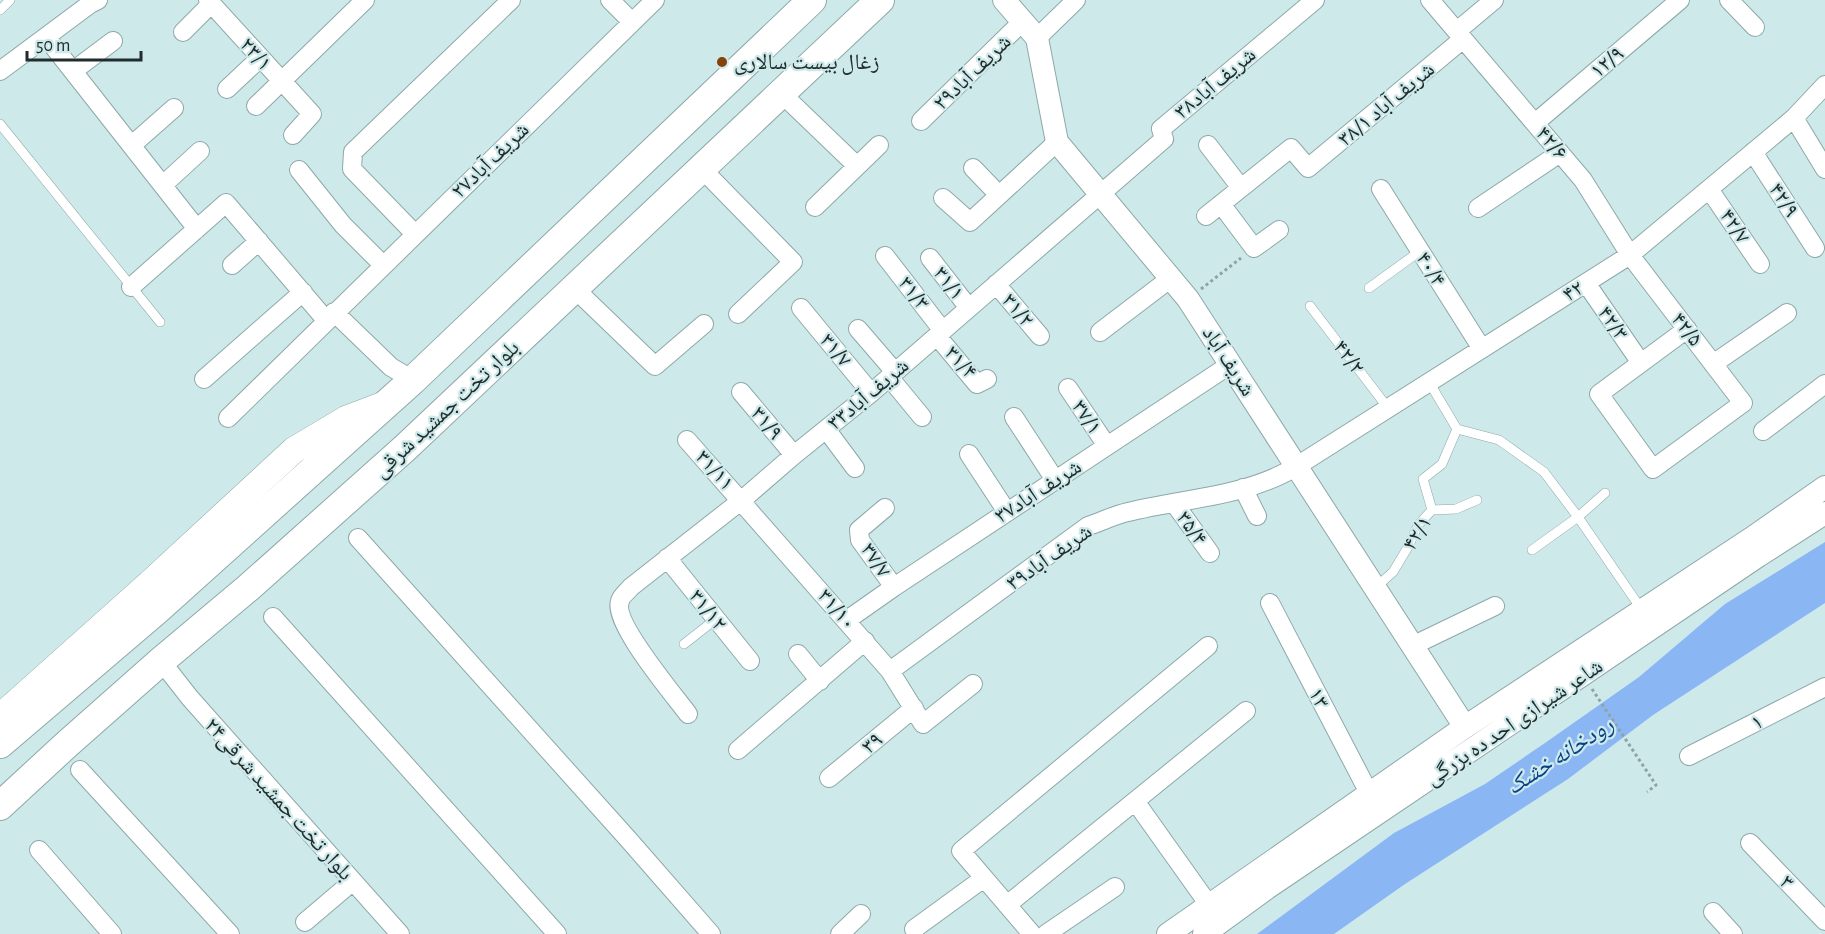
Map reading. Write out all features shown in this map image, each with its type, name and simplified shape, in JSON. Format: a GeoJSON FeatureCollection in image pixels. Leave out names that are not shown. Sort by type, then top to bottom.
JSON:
{"type":"FeatureCollection","features":[{"type":"Feature","properties":{"kind":"main road","name":"بلوار تخت جمشید شرقی"},"geometry":{"type":"LineString","coordinates":[[0,744],[157,610],[386,404],[812,0]]}},
{"type":"Feature","properties":{"kind":"main road","name":"بلوار تخت جمشید شرقی"},"geometry":{"type":"LineString","coordinates":[[0,806],[161,661],[248,588],[405,448],[880,0]]}},
{"type":"Feature","properties":{"kind":"main road"},"geometry":{"type":"LineString","coordinates":[[660,145],[696,174]]}},
{"type":"Feature","properties":{"kind":"main road"},"geometry":{"type":"LineString","coordinates":[[0,717],[294,450],[346,419],[386,404]]}},
{"type":"Feature","properties":{"kind":"street"},"geometry":{"type":"LineString","coordinates":[[0,71],[98,0]]}},
{"type":"Feature","properties":{"kind":"street"},"geometry":{"type":"LineString","coordinates":[[256,106],[365,0]]}},
{"type":"Feature","properties":{"kind":"street"},"geometry":{"type":"LineString","coordinates":[[414,234],[352,169],[353,152],[511,0]]}},
{"type":"Feature","properties":{"kind":"street"},"geometry":{"type":"LineString","coordinates":[[610,0],[632,22]]}},
{"type":"Feature","properties":{"kind":"street","name":"شریف آباد۲۷"},"geometry":{"type":"LineString","coordinates":[[228,417],[655,0]]}},
{"type":"Feature","properties":{"kind":"street","name":"شریف آباد"},"geometry":{"type":"LineString","coordinates":[[1004,0],[1030,30],[1057,142],[1188,299],[1465,727]]}},
{"type":"Feature","properties":{"kind":"street","name":"شریف آباد۲۹"},"geometry":{"type":"LineString","coordinates":[[921,121],[1030,30],[1076,0]]}},
{"type":"Feature","properties":{"kind":"street","name":"شریف آباد۳۸"},"geometry":{"type":"LineString","coordinates":[[1100,194],[1164,139],[1161,129],[1315,0]]}},
{"type":"Feature","properties":{"kind":"street","name":"۴۲/۶"},"geometry":{"type":"LineString","coordinates":[[1430,0],[1583,180],[1630,255]]}},
{"type":"Feature","properties":{"kind":"street","name":"۳۸/۱ شریف آباد"},"geometry":{"type":"LineString","coordinates":[[1241,188],[1291,148],[1308,168],[1460,35],[1494,0]]}},
{"type":"Feature","properties":{"kind":"street","name":"۱۲/۹"},"geometry":{"type":"LineString","coordinates":[[1535,123],[1680,0]]}},
{"type":"Feature","properties":{"kind":"street"},"geometry":{"type":"LineString","coordinates":[[1729,0],[1755,27]]}},
{"type":"Feature","properties":{"kind":"street"},"geometry":{"type":"LineString","coordinates":[[183,32],[210,2]]}},
{"type":"Feature","properties":{"kind":"street","name":"۲۳/۱"},"geometry":{"type":"LineString","coordinates":[[210,2],[312,114],[293,135]]}},
{"type":"Feature","properties":{"kind":"street"},"geometry":{"type":"LineString","coordinates":[[46,37],[197,229]]}},
{"type":"Feature","properties":{"kind":"street"},"geometry":{"type":"LineString","coordinates":[[73,71],[113,41]]}},
{"type":"Feature","properties":{"kind":"street"},"geometry":{"type":"LineString","coordinates":[[227,89],[260,58]]}},
{"type":"Feature","properties":{"kind":"street","name":"۴۲"},"geometry":{"type":"LineString","coordinates":[[1297,466],[1630,255],[1794,118],[1825,85]]}},
{"type":"Feature","properties":{"kind":"street"},"geometry":{"type":"LineString","coordinates":[[781,93],[857,166]]}},
{"type":"Feature","properties":{"kind":"street"},"geometry":{"type":"LineString","coordinates":[[132,145],[174,108]]}},
{"type":"Feature","properties":{"kind":"street"},"geometry":{"type":"LineString","coordinates":[[1794,118],[1825,169]]}},
{"type":"Feature","properties":{"kind":"street"},"geometry":{"type":"LineString","coordinates":[[943,198],[970,222],[1057,142]]}},
{"type":"Feature","properties":{"kind":"street"},"geometry":{"type":"LineString","coordinates":[[815,207],[879,145]]}},
{"type":"Feature","properties":{"kind":"street"},"geometry":{"type":"LineString","coordinates":[[1206,216],[1241,188],[1208,145]]}},
{"type":"Feature","properties":{"kind":"street"},"geometry":{"type":"LineString","coordinates":[[163,185],[200,151]]}},
{"type":"Feature","properties":{"kind":"street","name":"۴۲/۹"},"geometry":{"type":"LineString","coordinates":[[1754,152],[1815,248]]}},
{"type":"Feature","properties":{"kind":"street"},"geometry":{"type":"LineString","coordinates":[[1478,208],[1560,153]]}},
{"type":"Feature","properties":{"kind":"street"},"geometry":{"type":"LineString","coordinates":[[973,168],[999,195]]}},
{"type":"Feature","properties":{"kind":"street"},"geometry":{"type":"LineString","coordinates":[[299,170],[343,225],[383,265]]}},
{"type":"Feature","properties":{"kind":"street"},"geometry":{"type":"LineString","coordinates":[[696,174],[793,262],[738,315]]}},
{"type":"Feature","properties":{"kind":"street","name":"۴۰/۴"},"geometry":{"type":"LineString","coordinates":[[1381,189],[1482,349]]}},
{"type":"Feature","properties":{"kind":"street","name":"۴۲/۷"},"geometry":{"type":"LineString","coordinates":[[1709,189],[1760,264]]}},
{"type":"Feature","properties":{"kind":"street","name":"شریف آباد۳۳"},"geometry":{"type":"LineString","coordinates":[[688,714],[628,633],[619,613],[620,600],[667,558],[742,500],[871,393],[1100,194]]}},
{"type":"Feature","properties":{"kind":"street"},"geometry":{"type":"LineString","coordinates":[[131,287],[226,203],[303,292],[391,366],[412,380]]}},
{"type":"Feature","properties":{"kind":"street"},"geometry":{"type":"LineString","coordinates":[[1221,204],[1254,248],[1279,230]]}},
{"type":"Feature","properties":{"kind":"street"},"geometry":{"type":"LineString","coordinates":[[232,265],[259,241]]}},
{"type":"Feature","properties":{"kind":"street","name":"۴۲/۵"},"geometry":{"type":"LineString","coordinates":[[1630,255],[1743,403],[1653,469],[1599,394],[1641,363]]}},
{"type":"Feature","properties":{"kind":"street","name":"۳۱/۳"},"geometry":{"type":"LineString","coordinates":[[885,256],[940,333]]}},
{"type":"Feature","properties":{"kind":"street","name":"۳۱/۱"},"geometry":{"type":"LineString","coordinates":[[930,258],[969,308]]}},
{"type":"Feature","properties":{"kind":"street"},"geometry":{"type":"LineString","coordinates":[[1100,332],[1171,278]]}},
{"type":"Feature","properties":{"kind":"street","name":"۴۲/۳"},"geometry":{"type":"LineString","coordinates":[[1586,283],[1641,363]]}},
{"type":"Feature","properties":{"kind":"street","name":"۳۱/۲"},"geometry":{"type":"LineString","coordinates":[[996,284],[1040,336]]}},
{"type":"Feature","properties":{"kind":"street"},"geometry":{"type":"LineString","coordinates":[[574,288],[655,366],[704,324]]}},
{"type":"Feature","properties":{"kind":"street"},"geometry":{"type":"LineString","coordinates":[[204,379],[303,292]]}},
{"type":"Feature","properties":{"kind":"street","name":"۳۱/۷"},"geometry":{"type":"LineString","coordinates":[[801,308],[871,393]]}},
{"type":"Feature","properties":{"kind":"street"},"geometry":{"type":"LineString","coordinates":[[1713,364],[1788,313]]}},
{"type":"Feature","properties":{"kind":"street"},"geometry":{"type":"LineString","coordinates":[[858,329],[922,417]]}},
{"type":"Feature","properties":{"kind":"street"},"geometry":{"type":"LineString","coordinates":[[1641,363],[1687,329]]}},
{"type":"Feature","properties":{"kind":"street","name":"۳۱/۴"},"geometry":{"type":"LineString","coordinates":[[940,333],[977,384],[987,379]]}},
{"type":"Feature","properties":{"kind":"street","name":"شریف آباد۳۷"},"geometry":{"type":"LineString","coordinates":[[847,620],[894,586],[1231,364]]}},
{"type":"Feature","properties":{"kind":"street"},"geometry":{"type":"LineString","coordinates":[[1763,430],[1825,384]]}},
{"type":"Feature","properties":{"kind":"street","name":"۳۷/۱"},"geometry":{"type":"LineString","coordinates":[[1068,387],[1107,446]]}},
{"type":"Feature","properties":{"kind":"street","name":"۳۱/۹"},"geometry":{"type":"LineString","coordinates":[[741,392],[794,455]]}},
{"type":"Feature","properties":{"kind":"street"},"geometry":{"type":"LineString","coordinates":[[1014,417],[1055,480]]}},
{"type":"Feature","properties":{"kind":"street"},"geometry":{"type":"LineString","coordinates":[[826,429],[855,468]]}},
{"type":"Feature","properties":{"kind":"street","name":"۳۱/۱۱"},"geometry":{"type":"LineString","coordinates":[[687,440],[742,500]]}},
{"type":"Feature","properties":{"kind":"street"},"geometry":{"type":"LineString","coordinates":[[969,454],[1007,512]]}},
{"type":"Feature","properties":{"kind":"street","name":"شریف آباد۳۹"},"geometry":{"type":"LineString","coordinates":[[890,671],[1088,526],[1125,513],[1243,488],[1278,477],[1297,466]]}},
{"type":"Feature","properties":{"kind":"street"},"geometry":{"type":"LineString","coordinates":[[1168,934],[1465,727],[1752,538],[1825,487]]}},
{"type":"Feature","properties":{"kind":"street"},"geometry":{"type":"LineString","coordinates":[[1243,488],[1257,516]]}},
{"type":"Feature","properties":{"kind":"street","name":"۳۱/۱۰"},"geometry":{"type":"LineString","coordinates":[[742,500],[890,671],[918,716]]}},
{"type":"Feature","properties":{"kind":"street","name":"۳۵/۴"},"geometry":{"type":"LineString","coordinates":[[1174,503],[1210,553]]}},
{"type":"Feature","properties":{"kind":"street","name":"۳۷/۷"},"geometry":{"type":"LineString","coordinates":[[885,508],[859,530],[860,540],[894,586]]}},
{"type":"Feature","properties":{"kind":"street","name":"شاعر شیرازی احد ده بزرگی"},"geometry":{"type":"LineString","coordinates":[[1204,934],[1267,888],[1825,513]]}},
{"type":"Feature","properties":{"kind":"street"},"geometry":{"type":"LineString","coordinates":[[358,538],[711,934]]}},
{"type":"Feature","properties":{"kind":"street","name":"۳۱/۱۲"},"geometry":{"type":"LineString","coordinates":[[667,558],[750,661]]}},
{"type":"Feature","properties":{"kind":"street","name":"۱۳"},"geometry":{"type":"LineString","coordinates":[[1270,603],[1368,793]]}},
{"type":"Feature","properties":{"kind":"street"},"geometry":{"type":"LineString","coordinates":[[1412,646],[1495,606]]}},
{"type":"Feature","properties":{"kind":"street"},"geometry":{"type":"LineString","coordinates":[[273,617],[557,934]]}},
{"type":"Feature","properties":{"kind":"street"},"geometry":{"type":"LineString","coordinates":[[738,750],[865,641]]}},
{"type":"Feature","properties":{"kind":"street"},"geometry":{"type":"LineString","coordinates":[[1032,934],[961,851],[1208,646]]}},
{"type":"Feature","properties":{"kind":"street"},"geometry":{"type":"LineString","coordinates":[[798,654],[820,681]]}},
{"type":"Feature","properties":{"kind":"street","name":"بلوار تخت جمشید شرقی۲۴"},"geometry":{"type":"LineString","coordinates":[[161,661],[189,698],[400,934]]}},
{"type":"Feature","properties":{"kind":"street","name":"۳۹"},"geometry":{"type":"LineString","coordinates":[[830,778],[918,716],[973,684]]}},
{"type":"Feature","properties":{"kind":"street","name":"۱"},"geometry":{"type":"LineString","coordinates":[[1689,756],[1825,687]]}},
{"type":"Feature","properties":{"kind":"street"},"geometry":{"type":"LineString","coordinates":[[1007,905],[1246,711]]}},
{"type":"Feature","properties":{"kind":"street"},"geometry":{"type":"LineString","coordinates":[[80,770],[230,934]]}},
{"type":"Feature","properties":{"kind":"street"},"geometry":{"type":"LineString","coordinates":[[1135,801],[1209,905]]}},
{"type":"Feature","properties":{"kind":"street","name":"۳"},"geometry":{"type":"LineString","coordinates":[[1750,843],[1825,921]]}},
{"type":"Feature","properties":{"kind":"street"},"geometry":{"type":"LineString","coordinates":[[39,850],[112,934]]}},
{"type":"Feature","properties":{"kind":"street"},"geometry":{"type":"LineString","coordinates":[[914,929],[984,878]]}},
{"type":"Feature","properties":{"kind":"street"},"geometry":{"type":"LineString","coordinates":[[305,922],[352,882]]}},
{"type":"Feature","properties":{"kind":"street"},"geometry":{"type":"LineString","coordinates":[[1046,934],[1114,887]]}},
{"type":"Feature","properties":{"kind":"street"},"geometry":{"type":"LineString","coordinates":[[1713,912],[1733,934]]}},
{"type":"Feature","properties":{"kind":"street"},"geometry":{"type":"LineString","coordinates":[[840,934],[861,914]]}},
{"type":"Feature","properties":{"kind":"lane"},"geometry":{"type":"LineString","coordinates":[[0,10],[10,0]]}},
{"type":"Feature","properties":{"kind":"lane"},"geometry":{"type":"LineString","coordinates":[[0,124],[160,322]]}},
{"type":"Feature","properties":{"kind":"lane"},"geometry":{"type":"LineString","coordinates":[[1369,288],[1420,251]]}},
{"type":"Feature","properties":{"kind":"lane","name":"۴۲/۲"},"geometry":{"type":"LineString","coordinates":[[1310,306],[1388,408]]}},
{"type":"Feature","properties":{"kind":"lane"},"geometry":{"type":"LineString","coordinates":[[1429,382],[1457,429],[1499,440],[1544,472],[1643,610]]}},
{"type":"Feature","properties":{"kind":"lane","name":"۴۲/۱"},"geometry":{"type":"LineString","coordinates":[[1375,588],[1393,572],[1418,525],[1432,510],[1423,478],[1442,464],[1457,429]]}},
{"type":"Feature","properties":{"kind":"lane"},"geometry":{"type":"LineString","coordinates":[[1532,550],[1578,517],[1605,493]]}},
{"type":"Feature","properties":{"kind":"lane"},"geometry":{"type":"LineString","coordinates":[[1432,510],[1455,508],[1477,500]]}},
{"type":"Feature","properties":{"kind":"lane"},"geometry":{"type":"LineString","coordinates":[[684,644],[716,619]]}},
{"type":"Feature","properties":{"kind":"path"},"geometry":{"type":"LineString","coordinates":[[1188,299],[1254,248]]}},
{"type":"Feature","properties":{"kind":"path"},"geometry":{"type":"LineString","coordinates":[[1592,690],[1656,785],[1647,792]]}},
{"type":"Feature","properties":{"kind":"water","name":"رودخانه خشک"},"geometry":{"type":"Polygon","coordinates":[[[1825,542],[1825,603],[1653,715],[1568,779],[1405,884],[1334,934],[1257,934],[1394,833],[1485,784],[1545,743],[1639,677],[1725,604],[1825,542]]]}},
{"type":"Feature","properties":{"kind":"place","name":"زغال بیست سالاری"},"geometry":{"type":"Point","coordinates":[722,62]}}]}
